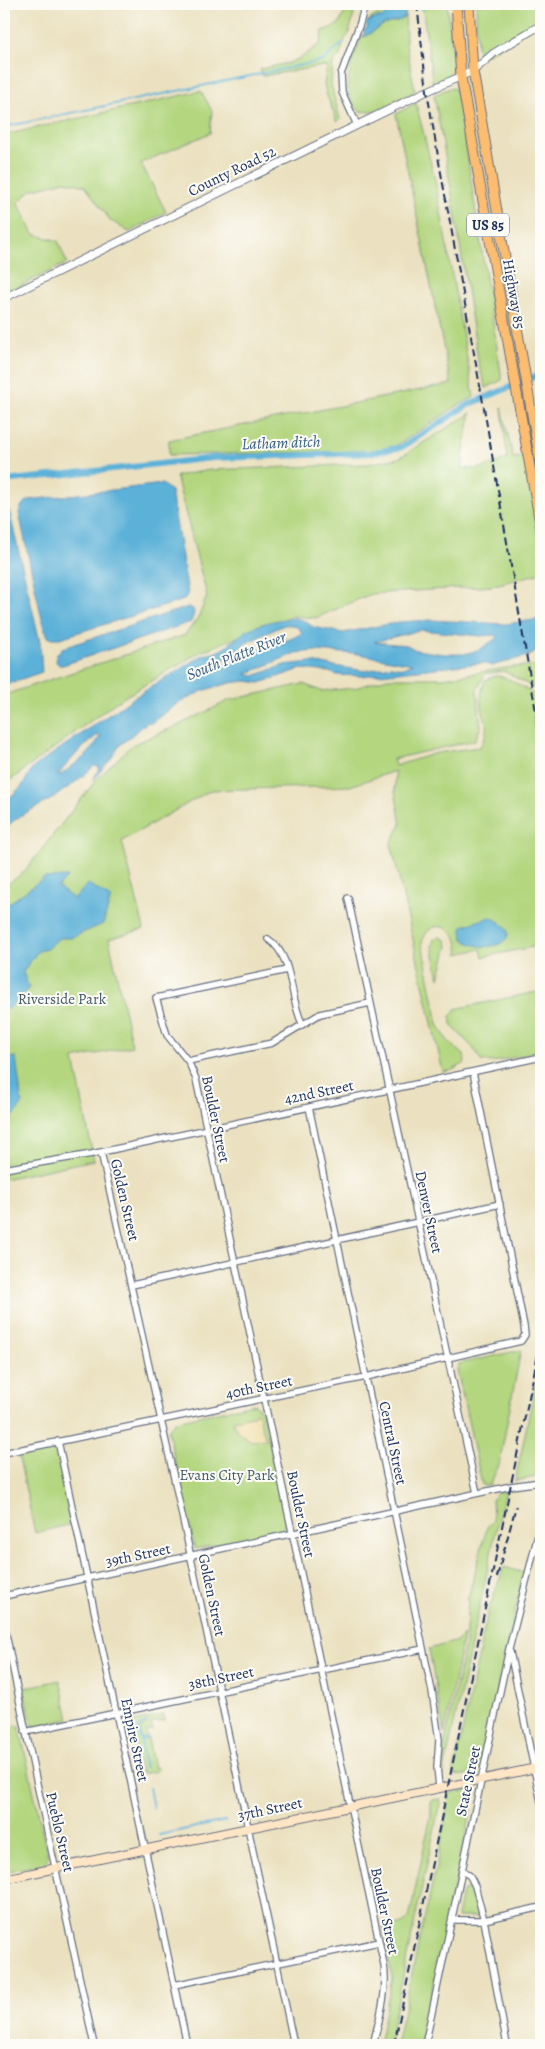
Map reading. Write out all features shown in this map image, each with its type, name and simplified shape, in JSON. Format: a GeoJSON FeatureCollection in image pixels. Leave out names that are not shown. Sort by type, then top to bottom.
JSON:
{"type":"FeatureCollection","features":[{"type":"Feature","properties":{"kind":"highway","name":"Highway 85"},"geometry":{"type":"LineString","coordinates":[[456,4],[461,77],[541,529]]}},
{"type":"Feature","properties":{"kind":"highway","name":"Highway 85"},"geometry":{"type":"LineString","coordinates":[[469,4],[473,72],[541,467]]}},
{"type":"Feature","properties":{"kind":"main road","name":"37th Street"},"geometry":{"type":"LineString","coordinates":[[4,1879],[538,1767]]}},
{"type":"Feature","properties":{"kind":"street"},"geometry":{"type":"LineString","coordinates":[[357,125],[342,92],[341,74],[365,4]]}},
{"type":"Feature","properties":{"kind":"street","name":"County Road 52"},"geometry":{"type":"LineString","coordinates":[[4,298],[357,125],[473,72],[494,53],[541,25]]}},
{"type":"Feature","properties":{"kind":"street","name":"Denver Street"},"geometry":{"type":"LineString","coordinates":[[348,898],[477,1493]]}},
{"type":"Feature","properties":{"kind":"street"},"geometry":{"type":"LineString","coordinates":[[268,939],[279,948],[287,970],[296,1012],[302,1023]]}},
{"type":"Feature","properties":{"kind":"street","name":"Boulder Street"},"geometry":{"type":"LineString","coordinates":[[287,970],[156,998],[167,1035],[188,1061],[196,1079],[379,1942],[386,1980],[372,2045]]}},
{"type":"Feature","properties":{"kind":"street"},"geometry":{"type":"LineString","coordinates":[[188,1061],[272,1042],[282,1038],[302,1023],[320,1014],[370,1003]]}},
{"type":"Feature","properties":{"kind":"street","name":"42nd Street"},"geometry":{"type":"LineString","coordinates":[[4,1169],[53,1162],[101,1152],[541,1057]]}},
{"type":"Feature","properties":{"kind":"street"},"geometry":{"type":"LineString","coordinates":[[132,1285],[500,1204],[473,1072]]}},
{"type":"Feature","properties":{"kind":"street","name":"Central Street"},"geometry":{"type":"LineString","coordinates":[[309,1106],[423,1649],[439,1740],[437,1767],[439,1787]]}},
{"type":"Feature","properties":{"kind":"street","name":"Golden Street"},"geometry":{"type":"LineString","coordinates":[[101,1152],[132,1285],[220,1691],[294,2045]]}},
{"type":"Feature","properties":{"kind":"street","name":"40th Street"},"geometry":{"type":"LineString","coordinates":[[4,1453],[366,1377],[518,1342],[525,1335],[500,1204]]}},
{"type":"Feature","properties":{"kind":"street","name":"Empire Street"},"geometry":{"type":"LineString","coordinates":[[58,1441],[187,2045]]}},
{"type":"Feature","properties":{"kind":"street","name":"39th Street"},"geometry":{"type":"LineString","coordinates":[[4,1596],[477,1493],[541,1482]]}},
{"type":"Feature","properties":{"kind":"street","name":"State Street"},"geometry":{"type":"LineString","coordinates":[[425,2045],[509,1649],[541,1523]]}},
{"type":"Feature","properties":{"kind":"street","name":"Pueblo Street"},"geometry":{"type":"LineString","coordinates":[[4,1623],[25,1732],[94,2045]]}},
{"type":"Feature","properties":{"kind":"street","name":"38th Street"},"geometry":{"type":"LineString","coordinates":[[25,1732],[423,1649]]}},
{"type":"Feature","properties":{"kind":"street"},"geometry":{"type":"LineString","coordinates":[[509,1649],[538,1767],[541,1802]]}},
{"type":"Feature","properties":{"kind":"street"},"geometry":{"type":"LineString","coordinates":[[462,1870],[470,1876],[476,1886],[507,2045]]}},
{"type":"Feature","properties":{"kind":"street"},"geometry":{"type":"LineString","coordinates":[[452,1920],[484,1920],[541,1907]]}},
{"type":"Feature","properties":{"kind":"street"},"geometry":{"type":"LineString","coordinates":[[174,1985],[379,1942]]}},
{"type":"Feature","properties":{"kind":"green space"},"geometry":{"type":"Polygon","coordinates":[[[354,4],[354,14],[349,34],[345,39],[340,55],[333,64],[331,84],[340,119],[337,122],[324,84],[327,67],[263,76],[260,69],[289,63],[302,57],[320,44],[323,31],[339,24],[348,6],[354,4]]]}},
{"type":"Feature","properties":{"kind":"green space"},"geometry":{"type":"Polygon","coordinates":[[[391,4],[405,4],[406,44],[415,91],[379,110],[361,112],[354,105],[348,87],[351,66],[362,37],[383,25],[403,19],[401,9],[397,9],[390,11],[382,18],[376,18],[367,22],[391,4]]]}},
{"type":"Feature","properties":{"kind":"green space"},"geometry":{"type":"Polygon","coordinates":[[[422,4],[447,4],[454,65],[449,77],[433,86],[422,4]]]}},
{"type":"Feature","properties":{"kind":"green space"},"geometry":{"type":"Polygon","coordinates":[[[476,4],[541,4],[541,21],[486,55],[480,54],[477,48],[476,4]]]}},
{"type":"Feature","properties":{"kind":"green space"},"geometry":{"type":"Polygon","coordinates":[[[450,88],[455,89],[458,97],[502,380],[486,388],[479,366],[451,188],[434,95],[450,88]]]}},
{"type":"Feature","properties":{"kind":"green space"},"geometry":{"type":"Polygon","coordinates":[[[201,91],[212,111],[210,133],[141,163],[166,212],[129,232],[110,220],[85,186],[65,181],[31,190],[18,203],[34,234],[58,241],[67,263],[4,294],[4,135],[201,91]]]}},
{"type":"Feature","properties":{"kind":"green space"},"geometry":{"type":"Polygon","coordinates":[[[416,103],[435,180],[474,397],[396,446],[367,451],[169,455],[169,440],[451,384],[396,114],[416,103]]]}},
{"type":"Feature","properties":{"kind":"green space"},"geometry":{"type":"Polygon","coordinates":[[[502,407],[513,458],[541,454],[541,573],[491,586],[371,594],[316,618],[292,616],[200,652],[116,702],[4,785],[4,695],[185,635],[199,616],[207,596],[176,476],[210,470],[368,464],[399,458],[471,413],[462,468],[479,469],[507,459],[502,407]]]}},
{"type":"Feature","properties":{"kind":"green space","name":"Riverside Park"},"geometry":{"type":"Polygon","coordinates":[[[541,665],[541,692],[504,671],[485,674],[477,690],[481,727],[475,740],[393,759],[395,766],[436,753],[480,747],[486,732],[481,704],[481,692],[485,680],[496,676],[502,677],[514,682],[541,699],[541,716],[533,718],[541,763],[541,949],[537,946],[483,957],[481,949],[458,954],[458,945],[455,937],[450,931],[438,927],[431,929],[426,934],[422,943],[438,1024],[447,1040],[464,1055],[465,1063],[453,1070],[443,1072],[391,843],[401,824],[395,792],[395,771],[350,786],[211,790],[122,841],[144,929],[109,939],[132,1046],[74,1059],[94,1160],[4,1179],[4,887],[24,872],[96,780],[132,745],[230,700],[303,684],[321,691],[355,688],[387,678],[443,678],[513,667],[541,665]]]}},
{"type":"Feature","properties":{"kind":"green space"},"geometry":{"type":"Polygon","coordinates":[[[439,937],[446,940],[448,946],[439,978],[432,946],[434,939],[439,937]]]}},
{"type":"Feature","properties":{"kind":"green space"},"geometry":{"type":"Polygon","coordinates":[[[541,991],[541,1052],[493,1062],[481,1061],[473,1048],[452,1026],[450,1016],[455,1009],[541,991]]]}},
{"type":"Feature","properties":{"kind":"green space"},"geometry":{"type":"Polygon","coordinates":[[[521,1350],[499,1465],[490,1485],[485,1486],[482,1485],[457,1370],[459,1364],[462,1363],[521,1350]]]}},
{"type":"Feature","properties":{"kind":"green space"},"geometry":{"type":"Polygon","coordinates":[[[541,1359],[541,1476],[515,1481],[541,1359]]]}},
{"type":"Feature","properties":{"kind":"green space","name":"Evans City Park"},"geometry":{"type":"Polygon","coordinates":[[[254,1404],[263,1412],[285,1520],[284,1528],[278,1532],[195,1549],[168,1431],[176,1421],[254,1404]]]}},
{"type":"Feature","properties":{"kind":"green space"},"geometry":{"type":"Polygon","coordinates":[[[49,1447],[54,1448],[58,1454],[72,1524],[35,1533],[19,1458],[20,1453],[49,1447]]]}},
{"type":"Feature","properties":{"kind":"green space"},"geometry":{"type":"Polygon","coordinates":[[[506,1491],[443,1775],[440,1772],[440,1766],[465,1644],[468,1598],[487,1527],[493,1521],[492,1500],[497,1493],[506,1491]]]}},
{"type":"Feature","properties":{"kind":"green space"},"geometry":{"type":"Polygon","coordinates":[[[504,1567],[524,1573],[479,1769],[467,1775],[453,1775],[488,1612],[504,1567]]]}},
{"type":"Feature","properties":{"kind":"green space"},"geometry":{"type":"Polygon","coordinates":[[[463,1635],[444,1734],[429,1649],[457,1641],[463,1635]]]}},
{"type":"Feature","properties":{"kind":"green space"},"geometry":{"type":"Polygon","coordinates":[[[60,1680],[69,1719],[32,1727],[23,1688],[60,1680]]]}},
{"type":"Feature","properties":{"kind":"green space"},"geometry":{"type":"Polygon","coordinates":[[[164,1715],[165,1720],[151,1723],[153,1730],[146,1731],[147,1738],[141,1739],[141,1731],[148,1723],[139,1727],[144,1768],[141,1740],[148,1739],[154,1768],[159,1767],[157,1771],[141,1774],[135,1744],[130,1745],[126,1724],[164,1715]]]}},
{"type":"Feature","properties":{"kind":"green space"},"geometry":{"type":"Polygon","coordinates":[[[19,1725],[48,1857],[44,1864],[4,1872],[4,1729],[19,1725]]]}},
{"type":"Feature","properties":{"kind":"green space"},"geometry":{"type":"Polygon","coordinates":[[[469,1790],[474,1798],[421,2045],[396,2045],[438,1858],[450,1793],[469,1790]]]}},
{"type":"Feature","properties":{"kind":"green space"},"geometry":{"type":"Polygon","coordinates":[[[441,1799],[388,2045],[379,2045],[392,1978],[383,1927],[400,1925],[409,1918],[431,1815],[431,1800],[441,1799]]]}},
{"type":"Feature","properties":{"kind":"green space"},"geometry":{"type":"Polygon","coordinates":[[[468,1889],[474,1899],[479,1917],[457,1917],[462,1892],[468,1889]]]}},
{"type":"Feature","properties":{"kind":"sand"},"geometry":{"type":"Polygon","coordinates":[[[255,1412],[261,1416],[259,1419],[266,1439],[251,1441],[237,1431],[233,1420],[253,1416],[255,1412]]]}},
{"type":"Feature","properties":{"kind":"water"},"geometry":{"type":"Polygon","coordinates":[[[404,9],[406,13],[403,19],[383,25],[362,37],[364,30],[367,28],[367,22],[376,18],[382,18],[390,10],[404,9]]]}},
{"type":"Feature","properties":{"kind":"water"},"geometry":{"type":"Polygon","coordinates":[[[162,484],[171,491],[188,593],[184,600],[60,638],[49,638],[44,629],[19,513],[22,505],[29,500],[162,484]]]}},
{"type":"Feature","properties":{"kind":"water"},"geometry":{"type":"Polygon","coordinates":[[[4,507],[9,510],[40,642],[42,672],[4,685],[4,507]]]}},
{"type":"Feature","properties":{"kind":"water"},"geometry":{"type":"Polygon","coordinates":[[[188,607],[193,609],[194,613],[191,622],[63,665],[59,665],[56,662],[57,654],[62,648],[188,607]]]}},
{"type":"Feature","properties":{"kind":"water"},"geometry":{"type":"Polygon","coordinates":[[[295,618],[305,621],[313,627],[343,633],[399,622],[431,620],[506,624],[541,619],[541,644],[535,648],[536,652],[531,655],[492,666],[483,663],[361,676],[337,675],[329,672],[301,669],[260,683],[246,681],[230,683],[202,691],[177,704],[151,723],[148,722],[120,745],[93,780],[100,767],[94,766],[56,796],[13,821],[4,831],[4,803],[22,786],[33,768],[45,759],[135,697],[203,655],[222,649],[251,628],[295,618]],[[284,625],[246,643],[227,658],[199,670],[226,664],[302,633],[295,626],[284,625]],[[421,630],[374,642],[407,645],[416,650],[444,654],[464,654],[479,650],[498,637],[496,635],[480,636],[421,630]],[[314,651],[296,653],[246,674],[254,676],[284,665],[310,662],[365,671],[391,666],[403,668],[412,664],[359,654],[314,651]],[[96,736],[78,752],[57,776],[88,754],[101,736],[96,736]]]}},
{"type":"Feature","properties":{"kind":"water"},"geometry":{"type":"Polygon","coordinates":[[[68,877],[58,887],[74,899],[88,884],[111,898],[103,924],[71,938],[59,938],[47,949],[38,951],[23,972],[29,988],[10,1008],[4,1009],[4,907],[44,878],[68,877]]]}},
{"type":"Feature","properties":{"kind":"water"},"geometry":{"type":"Polygon","coordinates":[[[490,917],[502,924],[508,931],[507,937],[502,942],[494,946],[484,947],[473,945],[463,939],[463,926],[490,917]]]}},
{"type":"Feature","properties":{"kind":"water"},"geometry":{"type":"Polygon","coordinates":[[[4,1051],[6,1058],[16,1057],[22,1105],[9,1122],[4,1121],[4,1051]]]}},
{"type":"Feature","properties":{"kind":"waterway"},"geometry":{"type":"LineString","coordinates":[[421,10],[427,4]]}},
{"type":"Feature","properties":{"kind":"waterway"},"geometry":{"type":"LineString","coordinates":[[4,127],[323,61],[343,43]]}},
{"type":"Feature","properties":{"kind":"waterway","name":"Latham ditch"},"geometry":{"type":"LineString","coordinates":[[4,481],[213,458],[370,453],[402,447],[468,405],[541,374]]}},
{"type":"Feature","properties":{"kind":"waterway"},"geometry":{"type":"LineString","coordinates":[[145,1768],[139,1729],[147,1723]]}},
{"type":"Feature","properties":{"kind":"waterway"},"geometry":{"type":"LineString","coordinates":[[141,1739],[148,1738]]}},
{"type":"Feature","properties":{"kind":"waterway"},"geometry":{"type":"LineString","coordinates":[[149,1788],[153,1808]]}},
{"type":"Feature","properties":{"kind":"waterway"},"geometry":{"type":"LineString","coordinates":[[159,1835],[225,1821]]}},
{"type":"Feature","properties":{"kind":"railway"},"geometry":{"type":"LineString","coordinates":[[417,4],[427,91],[541,741]]}},
{"type":"Feature","properties":{"kind":"railway"},"geometry":{"type":"LineString","coordinates":[[394,2045],[541,1340]]}},
{"type":"Feature","properties":{"kind":"railway"},"geometry":{"type":"LineString","coordinates":[[497,1577],[516,1506]]}},
{"type":"Feature","properties":{"kind":"water label","name":"South Platte River"},"geometry":{"type":"Point","coordinates":[236,655]}}]}
